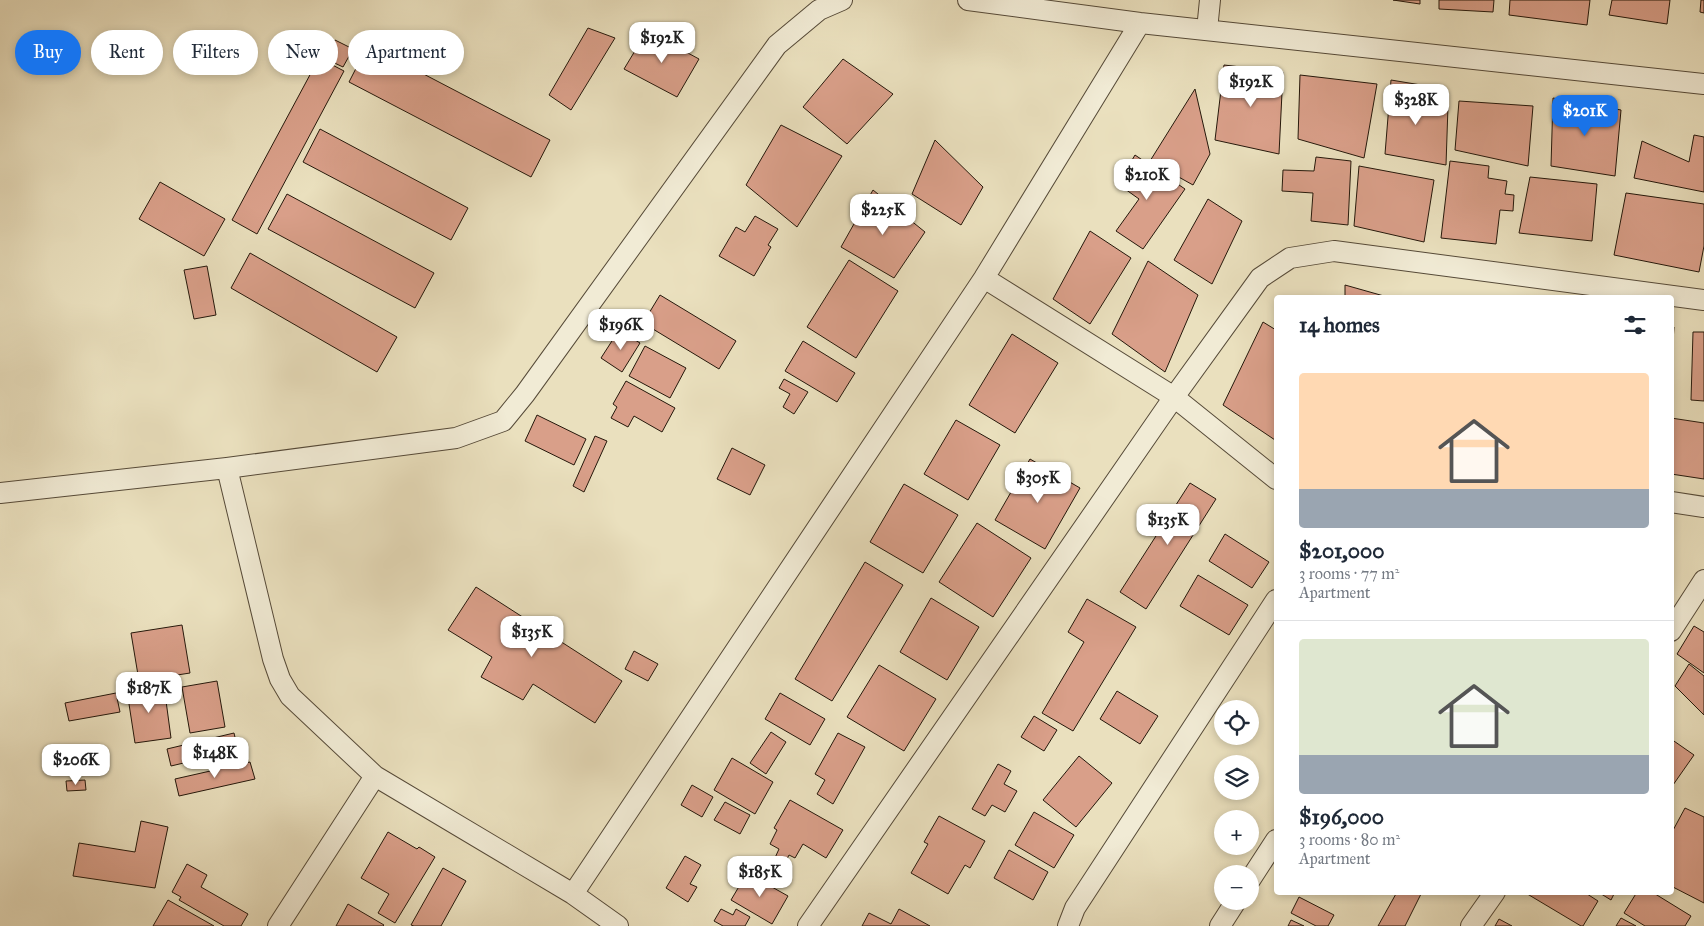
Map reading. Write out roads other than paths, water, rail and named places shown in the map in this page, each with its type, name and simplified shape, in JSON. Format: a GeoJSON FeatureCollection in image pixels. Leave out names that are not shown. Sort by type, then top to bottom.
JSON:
{"type":"FeatureCollection","features":[{"type":"Feature","properties":{"kind":"street"},"geometry":{"type":"LineString","coordinates":[[0,493],[227,468],[456,438],[503,421],[525,394],[777,45],[819,10],[842,0]]}},
{"type":"Feature","properties":{"kind":"street"},"geometry":{"type":"LineString","coordinates":[[968,0],[1140,23],[1704,84]]}},
{"type":"Feature","properties":{"kind":"street"},"geometry":{"type":"LineString","coordinates":[[1207,30],[1210,0]]}},
{"type":"Feature","properties":{"kind":"street"},"geometry":{"type":"LineString","coordinates":[[573,894],[984,278],[1140,23]]}},
{"type":"Feature","properties":{"kind":"street"},"geometry":{"type":"LineString","coordinates":[[808,926],[1174,397],[1260,278],[1290,258],[1334,251],[1666,295]]}},
{"type":"Feature","properties":{"kind":"street"},"geometry":{"type":"LineString","coordinates":[[984,278],[1174,397],[1274,477]]}},
{"type":"Feature","properties":{"kind":"street"},"geometry":{"type":"LineString","coordinates":[[1674,296],[1704,300]]}},
{"type":"Feature","properties":{"kind":"street"},"geometry":{"type":"LineString","coordinates":[[227,468],[271,650],[280,679],[290,696],[375,776],[573,894],[618,926]]}},
{"type":"Feature","properties":{"kind":"street"},"geometry":{"type":"LineString","coordinates":[[1674,502],[1704,507]]}},
{"type":"Feature","properties":{"kind":"street"},"geometry":{"type":"LineString","coordinates":[[1674,626],[1704,580]]}},
{"type":"Feature","properties":{"kind":"street"},"geometry":{"type":"LineString","coordinates":[[1068,926],[1074,908],[1274,603]]}},
{"type":"Feature","properties":{"kind":"street"},"geometry":{"type":"LineString","coordinates":[[278,926],[375,776]]}},
{"type":"Feature","properties":{"kind":"street"},"geometry":{"type":"LineString","coordinates":[[1259,866],[1274,843]]}},
{"type":"Feature","properties":{"kind":"street"},"geometry":{"type":"LineString","coordinates":[[1471,926],[1493,895]]}},
{"type":"Feature","properties":{"kind":"street"},"geometry":{"type":"LineString","coordinates":[[1220,926],[1230,910]]}}]}
